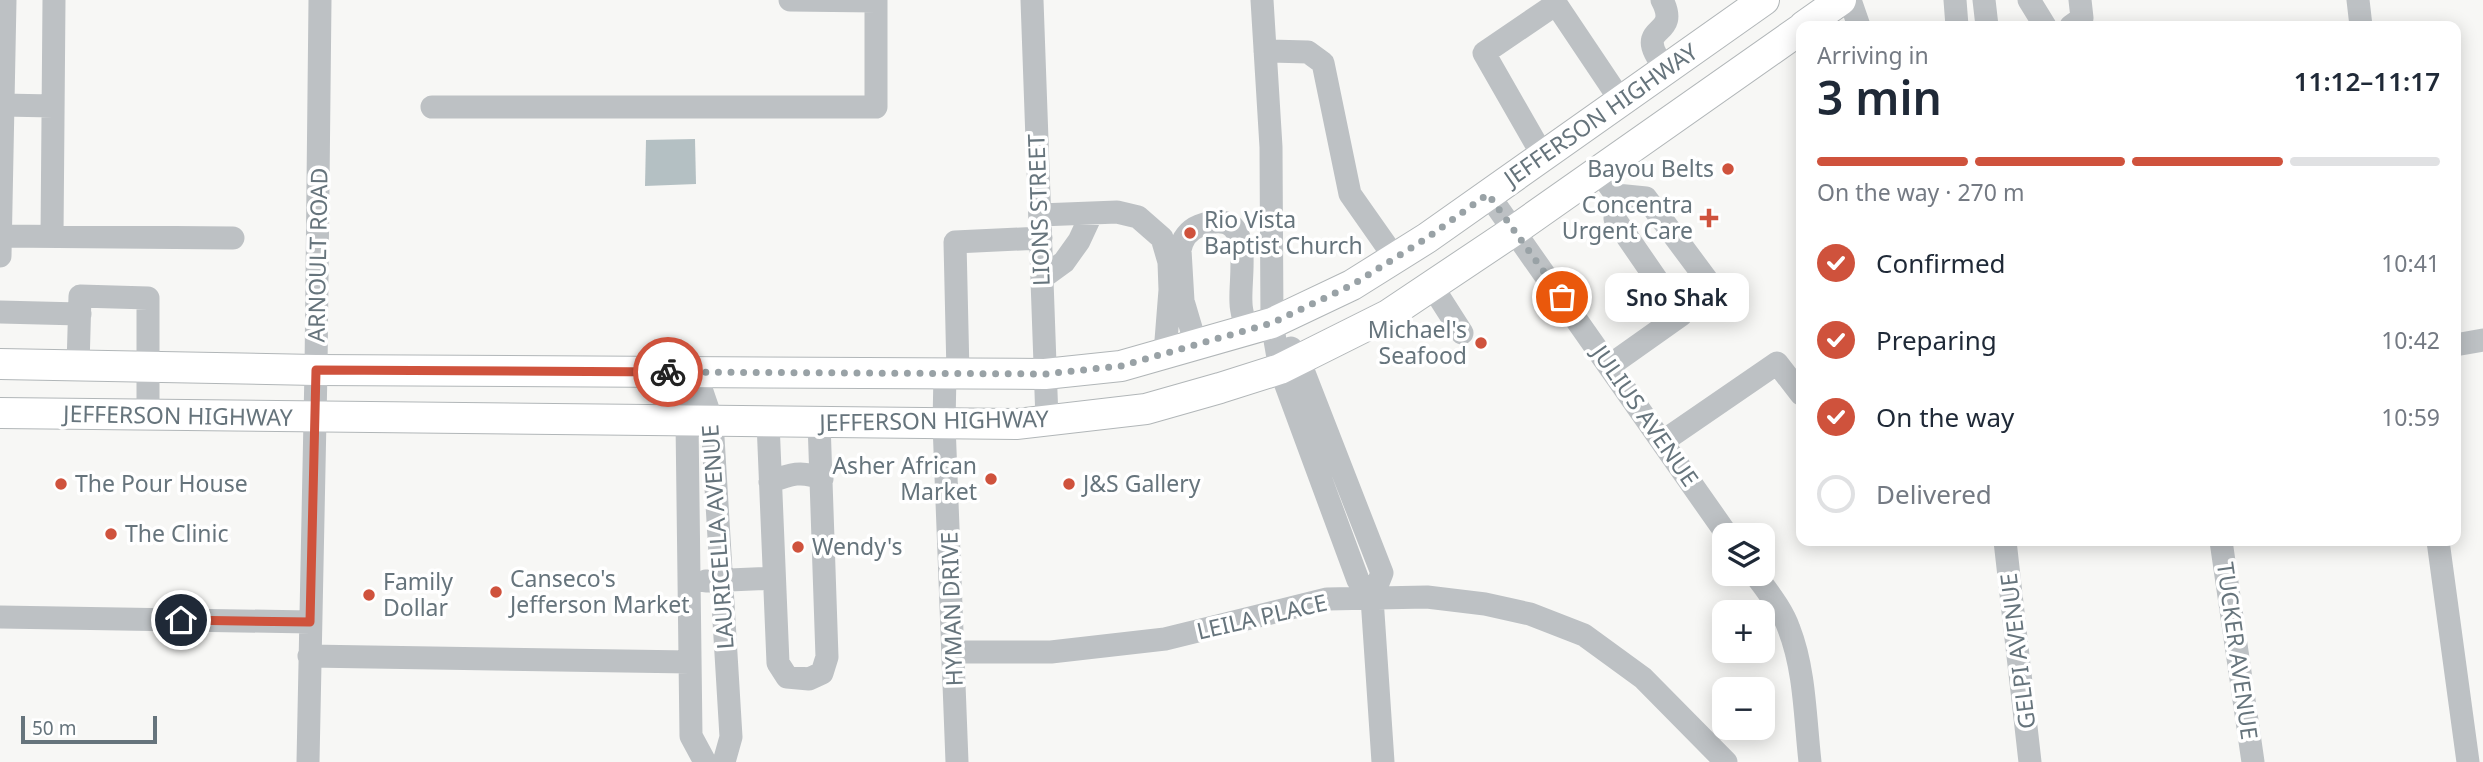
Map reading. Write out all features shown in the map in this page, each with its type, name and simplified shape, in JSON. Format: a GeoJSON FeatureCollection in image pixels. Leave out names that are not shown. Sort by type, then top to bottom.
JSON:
{"type":"FeatureCollection","features":[{"type":"Feature","properties":{"kind":"main road","name":"JEFFERSON HIGHWAY"},"geometry":{"type":"LineString","coordinates":[[0,364],[316,370],[1045,374],[1121,366],[1259,326],[1352,285],[1543,156],[1764,0]]}},
{"type":"Feature","properties":{"kind":"main road","name":"JEFFERSON HIGHWAY"},"geometry":{"type":"LineString","coordinates":[[1811,21],[1842,0]]}},
{"type":"Feature","properties":{"kind":"main road","name":"JEFFERSON HIGHWAY"},"geometry":{"type":"LineString","coordinates":[[0,413],[1016,424],[1146,409],[1290,364],[1388,315],[1515,230],[1607,183],[1796,32]]}},
{"type":"Feature","properties":{"kind":"street"},"geometry":{"type":"LineString","coordinates":[[0,256],[5,0]]}},
{"type":"Feature","properties":{"kind":"street"},"geometry":{"type":"LineString","coordinates":[[52,236],[54,0]]}},
{"type":"Feature","properties":{"kind":"street","name":"ARNOULT ROAD"},"geometry":{"type":"LineString","coordinates":[[308,762],[320,0]]}},
{"type":"Feature","properties":{"kind":"street"},"geometry":{"type":"LineString","coordinates":[[432,107],[876,107],[876,0],[790,0]]}},
{"type":"Feature","properties":{"kind":"street","name":"LIONS STREET"},"geometry":{"type":"LineString","coordinates":[[1032,0],[1047,420]]}},
{"type":"Feature","properties":{"kind":"street"},"geometry":{"type":"LineString","coordinates":[[1259,326],[1272,222],[1271,147],[1262,0]]}},
{"type":"Feature","properties":{"kind":"street"},"geometry":{"type":"LineString","coordinates":[[1662,0],[1669,14],[1667,21],[1652,38],[1651,46],[1666,69]]}},
{"type":"Feature","properties":{"kind":"street"},"geometry":{"type":"LineString","coordinates":[[1850,0],[1857,21]]}},
{"type":"Feature","properties":{"kind":"street"},"geometry":{"type":"LineString","coordinates":[[1955,0],[1957,21]]}},
{"type":"Feature","properties":{"kind":"street"},"geometry":{"type":"LineString","coordinates":[[1984,0],[1986,21]]}},
{"type":"Feature","properties":{"kind":"street"},"geometry":{"type":"LineString","coordinates":[[2029,0],[2042,21]]}},
{"type":"Feature","properties":{"kind":"street"},"geometry":{"type":"LineString","coordinates":[[2078,21],[2082,18],[2080,0]]}},
{"type":"Feature","properties":{"kind":"street"},"geometry":{"type":"LineString","coordinates":[[2358,0],[2360,21]]}},
{"type":"Feature","properties":{"kind":"street"},"geometry":{"type":"LineString","coordinates":[[1543,156],[1484,53],[1556,4],[1621,101]]}},
{"type":"Feature","properties":{"kind":"street"},"geometry":{"type":"LineString","coordinates":[[1265,51],[1308,52],[1323,63],[1350,194],[1395,258]]}},
{"type":"Feature","properties":{"kind":"street"},"geometry":{"type":"LineString","coordinates":[[2,98],[53,106]]}},
{"type":"Feature","properties":{"kind":"street"},"geometry":{"type":"LineString","coordinates":[[1607,183],[1615,219],[1681,315],[1609,366]]}},
{"type":"Feature","properties":{"kind":"street"},"geometry":{"type":"LineString","coordinates":[[1607,183],[1646,198],[1707,281],[1672,303]]}},
{"type":"Feature","properties":{"kind":"street","name":"JULIUS AVENUE"},"geometry":{"type":"LineString","coordinates":[[1488,194],[1719,523]]}},
{"type":"Feature","properties":{"kind":"street"},"geometry":{"type":"LineString","coordinates":[[1040,215],[1117,212],[1138,218],[1161,237],[1169,262],[1170,290],[1165,354]]}},
{"type":"Feature","properties":{"kind":"street"},"geometry":{"type":"LineString","coordinates":[[1042,278],[1064,262],[1079,241],[1092,213]]}},
{"type":"Feature","properties":{"kind":"street"},"geometry":{"type":"LineString","coordinates":[[1234,228],[1272,222]]}},
{"type":"Feature","properties":{"kind":"street"},"geometry":{"type":"LineString","coordinates":[[1196,345],[1183,301],[1180,250],[1189,232],[1200,226],[1226,223],[1240,236],[1242,246],[1241,304],[1290,364],[1358,580],[1372,598],[1383,762]]}},
{"type":"Feature","properties":{"kind":"street"},"geometry":{"type":"LineString","coordinates":[[0,236],[233,238]]}},
{"type":"Feature","properties":{"kind":"street","name":"HYMAN DRIVE"},"geometry":{"type":"LineString","coordinates":[[957,762],[944,424],[952,373],[955,242],[1041,238]]}},
{"type":"Feature","properties":{"kind":"street"},"geometry":{"type":"LineString","coordinates":[[1432,286],[1462,333]]}},
{"type":"Feature","properties":{"kind":"street"},"geometry":{"type":"LineString","coordinates":[[78,366],[80,296],[148,298],[148,415]]}},
{"type":"Feature","properties":{"kind":"street"},"geometry":{"type":"LineString","coordinates":[[0,312],[80,314]]}},
{"type":"Feature","properties":{"kind":"street"},"geometry":{"type":"LineString","coordinates":[[2461,344],[2483,340]]}},
{"type":"Feature","properties":{"kind":"street"},"geometry":{"type":"LineString","coordinates":[[1662,442],[1777,363],[1796,388]]}},
{"type":"Feature","properties":{"kind":"street","name":"LAURICELLA AVENUE"},"geometry":{"type":"LineString","coordinates":[[695,372],[722,581],[730,737],[724,762]]}},
{"type":"Feature","properties":{"kind":"street","name":"LAURICELLA AVENUE"},"geometry":{"type":"LineString","coordinates":[[700,421],[689,582],[691,736],[705,762]]}},
{"type":"Feature","properties":{"kind":"street"},"geometry":{"type":"LineString","coordinates":[[768,422],[778,663],[787,677],[809,679],[821,673],[827,657],[819,422]]}},
{"type":"Feature","properties":{"kind":"street"},"geometry":{"type":"LineString","coordinates":[[770,482],[796,473],[821,479]]}},
{"type":"Feature","properties":{"kind":"street","name":"GELPI AVENUE"},"geometry":{"type":"LineString","coordinates":[[2006,546],[2030,762]]}},
{"type":"Feature","properties":{"kind":"street","name":"TUCKER AVENUE"},"geometry":{"type":"LineString","coordinates":[[2222,546],[2253,762]]}},
{"type":"Feature","properties":{"kind":"street"},"geometry":{"type":"LineString","coordinates":[[2439,546],[2468,762]]}},
{"type":"Feature","properties":{"kind":"street"},"geometry":{"type":"LineString","coordinates":[[689,582],[773,578]]}},
{"type":"Feature","properties":{"kind":"street"},"geometry":{"type":"LineString","coordinates":[[1764,586],[1782,612],[1790,630],[1801,675],[1810,762]]}},
{"type":"Feature","properties":{"kind":"street","name":"LEILA PLACE"},"geometry":{"type":"LineString","coordinates":[[954,652],[1051,652],[1165,639],[1327,599],[1427,597],[1485,604],[1530,614],[1584,635],[1643,678],[1726,762]]}},
{"type":"Feature","properties":{"kind":"street"},"geometry":{"type":"LineString","coordinates":[[0,617],[310,622]]}},
{"type":"Feature","properties":{"kind":"street"},"geometry":{"type":"LineString","coordinates":[[309,656],[690,662]]}},
{"type":"Feature","properties":{"kind":"shaded area"},"geometry":{"type":"Polygon","coordinates":[[[695,139],[696,184],[645,186],[646,140],[695,139]]]}},
{"type":"Feature","properties":{"kind":"way so far"},"geometry":{"type":"LineString","coordinates":[[668,372],[1045,374],[1121,366],[1272,323],[1352,285],[1427,238],[1488,194],[1562,297]]}},
{"type":"Feature","properties":{"kind":"place","name":"Bayou Belts"},"geometry":{"type":"Point","coordinates":[1728,169]}},
{"type":"Feature","properties":{"kind":"place","name":"Concentra Urgent Care"},"geometry":{"type":"Point","coordinates":[1709,218]}},
{"type":"Feature","properties":{"kind":"place","name":"Rio Vista Baptist Church"},"geometry":{"type":"Point","coordinates":[1190,233]}},
{"type":"Feature","properties":{"kind":"place","name":"Sno Shak"},"geometry":{"type":"Point","coordinates":[1562,297]}},
{"type":"Feature","properties":{"kind":"place","name":"Michael's Seafood"},"geometry":{"type":"Point","coordinates":[1481,343]}},
{"type":"Feature","properties":{"kind":"place","name":"Asher African Market"},"geometry":{"type":"Point","coordinates":[991,479]}},
{"type":"Feature","properties":{"kind":"place","name":"The Pour House"},"geometry":{"type":"Point","coordinates":[61,484]}},
{"type":"Feature","properties":{"kind":"place","name":"J&S Gallery"},"geometry":{"type":"Point","coordinates":[1069,484]}},
{"type":"Feature","properties":{"kind":"place","name":"The Clinic"},"geometry":{"type":"Point","coordinates":[111,534]}},
{"type":"Feature","properties":{"kind":"place","name":"Wendy's"},"geometry":{"type":"Point","coordinates":[798,547]}},
{"type":"Feature","properties":{"kind":"place","name":"Canseco's Jefferson Market"},"geometry":{"type":"Point","coordinates":[496,592]}},
{"type":"Feature","properties":{"kind":"place","name":"Family Dollar"},"geometry":{"type":"Point","coordinates":[369,595]}},
{"type":"Feature","properties":{"kind":"route"},"geometry":{"type":"LineString","coordinates":[[181,620],[310,622],[316,370],[668,372]]}}]}
